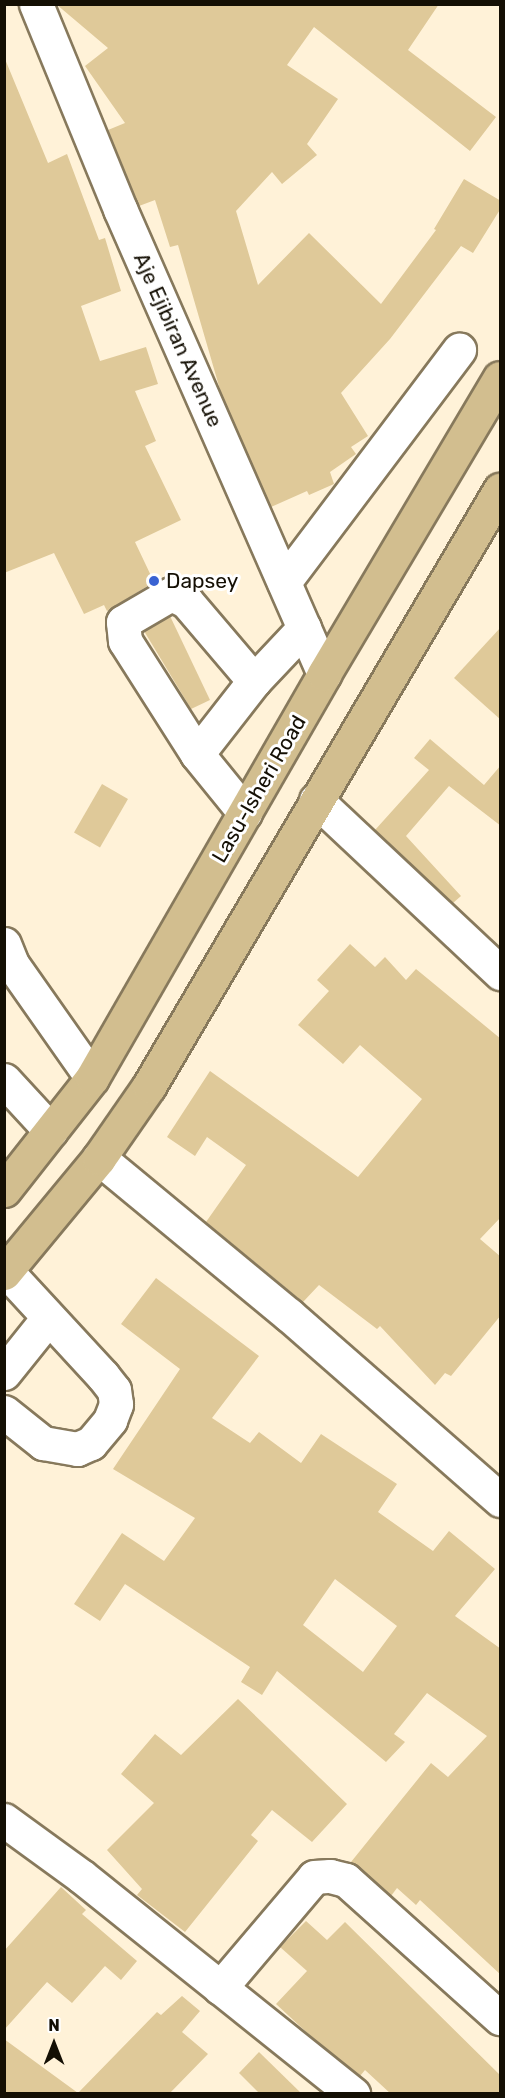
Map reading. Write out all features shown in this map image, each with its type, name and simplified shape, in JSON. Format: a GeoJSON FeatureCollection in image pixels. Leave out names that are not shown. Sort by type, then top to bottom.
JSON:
{"type":"FeatureCollection","features":[{"type":"Feature","properties":{"kind":"main road","name":"Lasu-Isheri Road"},"geometry":{"type":"LineString","coordinates":[[4,1190],[92,1078],[324,674],[501,378]]}},
{"type":"Feature","properties":{"kind":"main road"},"geometry":{"type":"LineString","coordinates":[[5,1272],[99,1158],[149,1086],[501,490]]}},
{"type":"Feature","properties":{"kind":"street","name":"Aje Ejibiran Avenue"},"geometry":{"type":"LineString","coordinates":[[36,4],[324,674]]}},
{"type":"Feature","properties":{"kind":"street"},"geometry":{"type":"LineString","coordinates":[[284,582],[459,350]]}},
{"type":"Feature","properties":{"kind":"street"},"geometry":{"type":"LineString","coordinates":[[245,813],[197,754],[125,641],[123,622],[171,594],[186,601],[254,681]]}},
{"type":"Feature","properties":{"kind":"street"},"geometry":{"type":"LineString","coordinates":[[197,754],[254,681],[304,628]]}},
{"type":"Feature","properties":{"kind":"street"},"geometry":{"type":"LineString","coordinates":[[316,800],[501,973]]}},
{"type":"Feature","properties":{"kind":"street"},"geometry":{"type":"LineString","coordinates":[[7,959],[92,1078]]}},
{"type":"Feature","properties":{"kind":"street"},"geometry":{"type":"LineString","coordinates":[[4,1080],[51,1131]]}},
{"type":"Feature","properties":{"kind":"street"},"geometry":{"type":"LineString","coordinates":[[99,1158],[289,1315],[501,1500]]}},
{"type":"Feature","properties":{"kind":"street"},"geometry":{"type":"LineString","coordinates":[[4,1412],[43,1443],[56,1448],[77,1449],[91,1443],[110,1420],[116,1404],[114,1390],[5,1272]]}},
{"type":"Feature","properties":{"kind":"street"},"geometry":{"type":"LineString","coordinates":[[4,1373],[48,1318]]}},
{"type":"Feature","properties":{"kind":"street"},"geometry":{"type":"LineString","coordinates":[[4,1820],[353,2094]]}},
{"type":"Feature","properties":{"kind":"street"},"geometry":{"type":"LineString","coordinates":[[220,1988],[314,1877],[330,1876],[346,1880],[501,2018]]}},
{"type":"Feature","properties":{"kind":"building"},"geometry":{"type":"Polygon","coordinates":[[[56,4],[439,4],[408,50],[496,117],[470,151],[314,27],[287,65],[338,99],[307,144],[317,155],[282,184],[272,172],[236,211],[258,285],[309,233],[381,304],[436,230],[434,229],[464,179],[501,201],[501,208],[473,253],[461,246],[390,339],[341,393],[368,436],[351,447],[356,454],[330,472],[334,484],[309,495],[307,491],[271,507],[221,393],[178,245],[170,247],[155,200],[139,206],[108,130],[125,123],[85,66],[108,48],[56,4]]]}},
{"type":"Feature","properties":{"kind":"building"},"geometry":{"type":"Polygon","coordinates":[[[5,59],[48,163],[67,154],[99,240],[105,238],[121,291],[81,306],[100,361],[146,347],[158,384],[135,391],[156,441],[145,446],[181,520],[135,542],[154,582],[107,611],[104,605],[84,614],[54,553],[4,573],[5,59]]]}},
{"type":"Feature","properties":{"kind":"building"},"geometry":{"type":"Polygon","coordinates":[[[170,616],[210,700],[191,709],[144,631],[170,616]]]}},
{"type":"Feature","properties":{"kind":"building"},"geometry":{"type":"Polygon","coordinates":[[[501,627],[501,720],[454,678],[501,627]]]}},
{"type":"Feature","properties":{"kind":"building"},"geometry":{"type":"Polygon","coordinates":[[[430,739],[484,785],[501,765],[501,826],[449,786],[406,836],[461,896],[453,903],[375,830],[429,770],[414,758],[430,739]]]}},
{"type":"Feature","properties":{"kind":"building"},"geometry":{"type":"Polygon","coordinates":[[[102,784],[128,799],[100,847],[74,832],[102,784]]]}},
{"type":"Feature","properties":{"kind":"building"},"geometry":{"type":"Polygon","coordinates":[[[350,944],[375,967],[385,957],[406,980],[416,969],[501,1039],[501,1217],[480,1239],[501,1257],[501,1315],[451,1376],[445,1373],[435,1385],[380,1326],[377,1329],[319,1285],[303,1302],[206,1222],[246,1165],[207,1137],[195,1156],[167,1137],[210,1071],[358,1177],[422,1099],[360,1045],[343,1064],[298,1025],[329,991],[317,980],[350,944]]]}},
{"type":"Feature","properties":{"kind":"building"},"geometry":{"type":"Polygon","coordinates":[[[156,1278],[259,1356],[212,1418],[250,1443],[259,1432],[301,1463],[321,1434],[397,1484],[378,1512],[433,1551],[449,1531],[495,1569],[455,1616],[501,1649],[501,1975],[420,1900],[416,1905],[397,1888],[391,1896],[351,1862],[431,1763],[448,1777],[487,1736],[427,1693],[394,1734],[405,1742],[386,1762],[277,1671],[262,1695],[241,1682],[250,1667],[125,1584],[100,1621],[74,1604],[122,1533],[164,1561],[195,1518],[113,1469],[180,1369],[121,1324],[156,1278]],[[335,1579],[303,1625],[363,1672],[397,1626],[335,1579]]]}},
{"type":"Feature","properties":{"kind":"building"},"geometry":{"type":"Polygon","coordinates":[[[238,1699],[347,1804],[312,1842],[272,1810],[251,1835],[258,1841],[185,1932],[137,1895],[142,1889],[107,1850],[154,1803],[121,1774],[155,1734],[181,1755],[238,1699]]]}},
{"type":"Feature","properties":{"kind":"building"},"geometry":{"type":"Polygon","coordinates":[[[61,1887],[86,1910],[82,1914],[137,1961],[121,1980],[105,1966],[72,2003],[47,1982],[4,2030],[4,1951],[61,1887]]]}},
{"type":"Feature","properties":{"kind":"building"},"geometry":{"type":"Polygon","coordinates":[[[306,1921],[327,1940],[345,1922],[501,2076],[501,2094],[391,2094],[365,2070],[360,2076],[316,2041],[276,2004],[307,1971],[280,1947],[306,1921]]]}},
{"type":"Feature","properties":{"kind":"building"},"geometry":{"type":"Polygon","coordinates":[[[182,1996],[200,2011],[182,2032],[208,2054],[169,2094],[4,2094],[4,2039],[78,2093],[157,2012],[161,2015],[182,1996]]]}},
{"type":"Feature","properties":{"kind":"building"},"geometry":{"type":"Polygon","coordinates":[[[259,2052],[302,2094],[260,2094],[239,2073],[259,2052]]]}},
{"type":"Feature","properties":{"kind":"place","name":"Dapsey"},"geometry":{"type":"Point","coordinates":[154,581]}}]}
